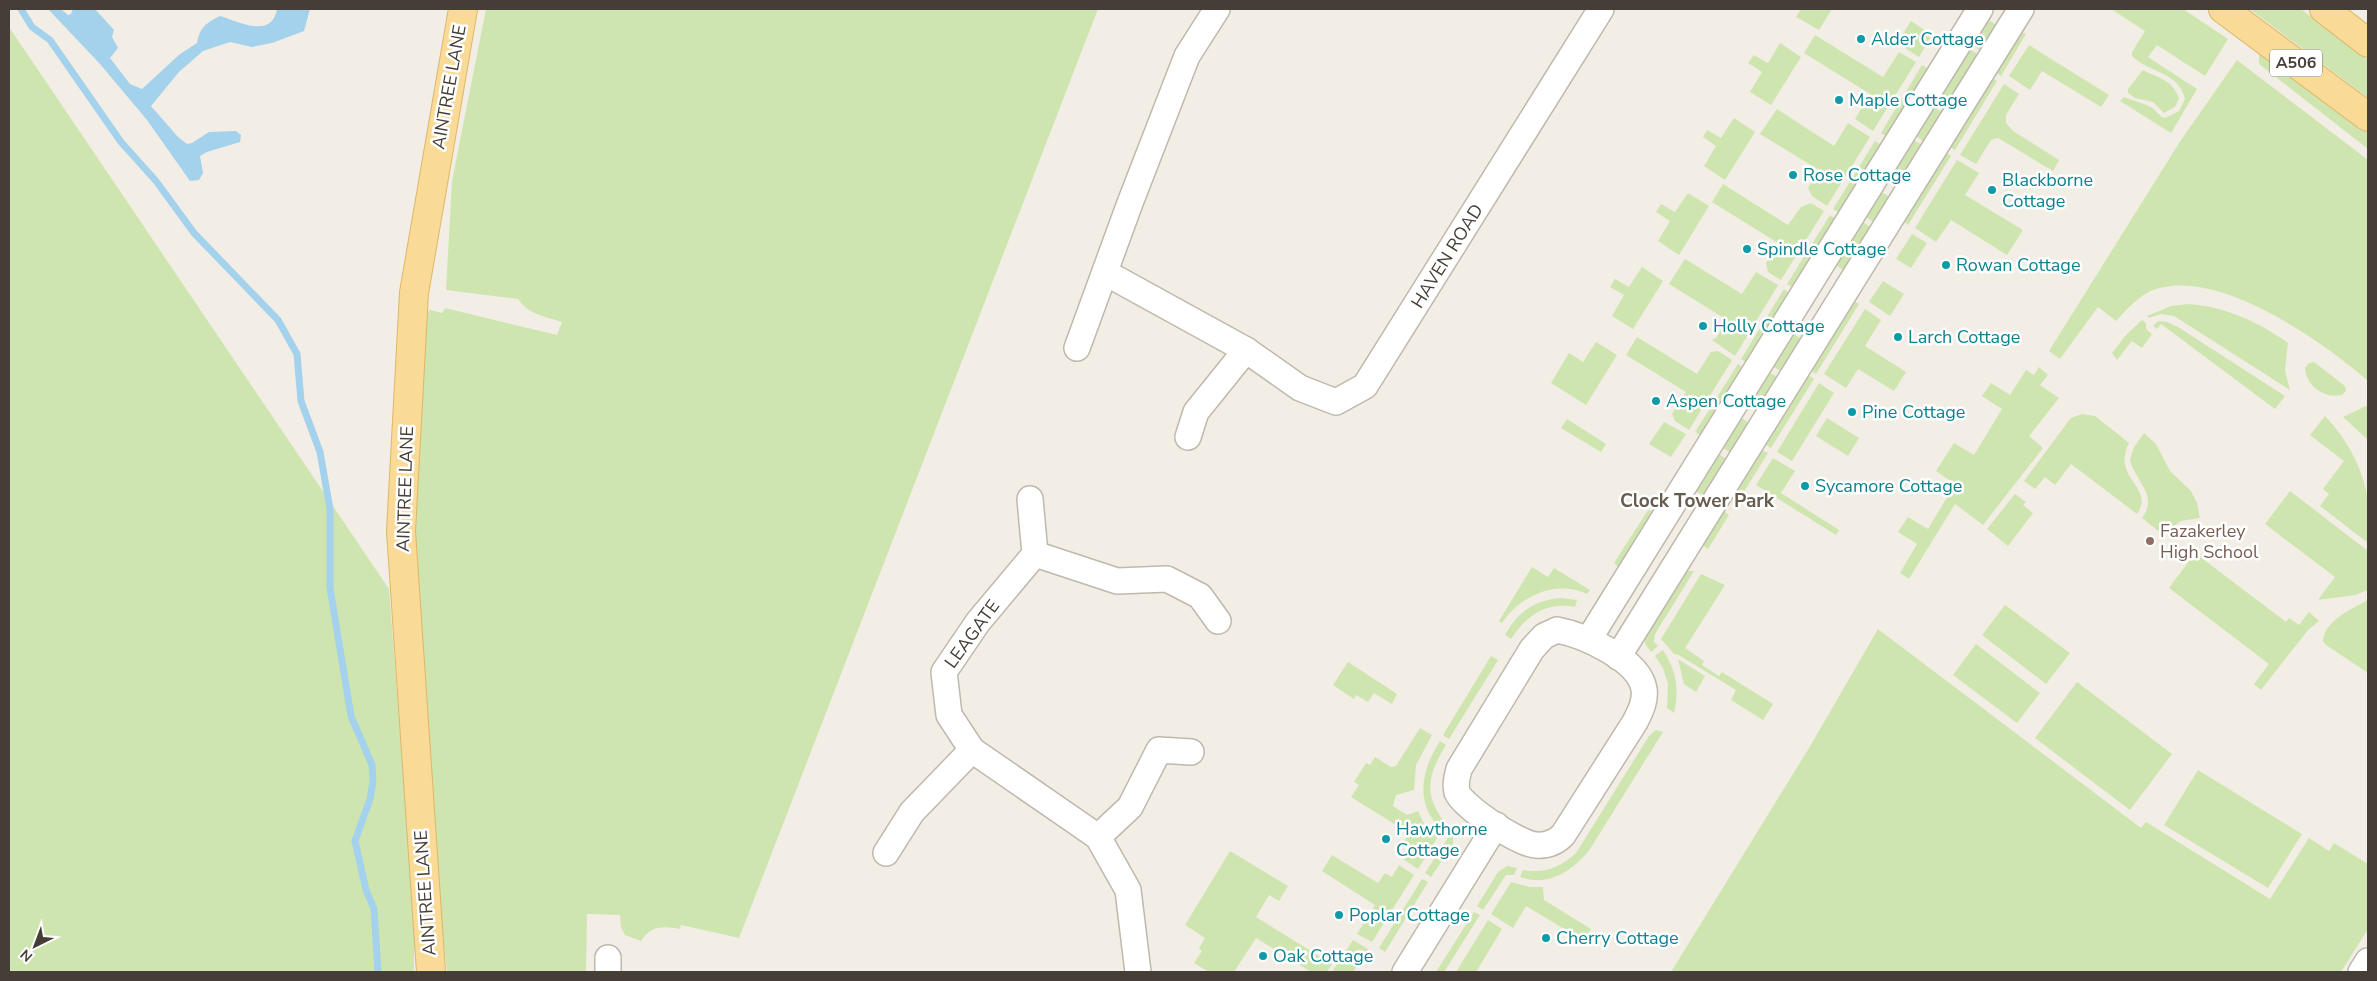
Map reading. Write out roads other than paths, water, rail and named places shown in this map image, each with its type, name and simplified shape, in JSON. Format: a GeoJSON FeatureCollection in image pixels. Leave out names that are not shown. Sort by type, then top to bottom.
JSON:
{"type":"FeatureCollection","features":[{"type":"Feature","properties":{"kind":"main road","name":"AINTREE LANE"},"geometry":{"type":"LineString","coordinates":[[431,972],[401,531],[414,293],[462,9]]}},
{"type":"Feature","properties":{"kind":"main road","name":"A506"},"geometry":{"type":"LineString","coordinates":[[2223,9],[2368,117]]}},
{"type":"Feature","properties":{"kind":"main road"},"geometry":{"type":"LineString","coordinates":[[2324,9],[2368,43]]}},
{"type":"Feature","properties":{"kind":"street"},"geometry":{"type":"LineString","coordinates":[[1078,348],[1130,203],[1187,56],[1217,9]]}},
{"type":"Feature","properties":{"kind":"street","name":"HAVEN ROAD"},"geometry":{"type":"LineString","coordinates":[[1106,273],[1246,350],[1300,388],[1336,402],[1365,386],[1601,9]]}},
{"type":"Feature","properties":{"kind":"street"},"geometry":{"type":"LineString","coordinates":[[1589,639],[1980,9]]}},
{"type":"Feature","properties":{"kind":"street"},"geometry":{"type":"LineString","coordinates":[[1984,9],[1994,18],[2016,17]]}},
{"type":"Feature","properties":{"kind":"street"},"geometry":{"type":"LineString","coordinates":[[1618,657],[2016,17]]}},
{"type":"Feature","properties":{"kind":"street"},"geometry":{"type":"LineString","coordinates":[[1928,93],[1957,112]]}},
{"type":"Feature","properties":{"kind":"street"},"geometry":{"type":"LineString","coordinates":[[1876,179],[1904,197]]}},
{"type":"Feature","properties":{"kind":"street"},"geometry":{"type":"LineString","coordinates":[[1823,264],[1838,271],[1851,282]]}},
{"type":"Feature","properties":{"kind":"street"},"geometry":{"type":"LineString","coordinates":[[1788,321],[1800,333],[1817,337]]}},
{"type":"Feature","properties":{"kind":"street"},"geometry":{"type":"LineString","coordinates":[[1188,437],[1196,412],[1246,350]]}},
{"type":"Feature","properties":{"kind":"street"},"geometry":{"type":"LineString","coordinates":[[1735,406],[1763,423]]}},
{"type":"Feature","properties":{"kind":"street"},"geometry":{"type":"LineString","coordinates":[[1680,494],[1697,500],[1709,511]]}},
{"type":"Feature","properties":{"kind":"street"},"geometry":{"type":"LineString","coordinates":[[1030,499],[1035,554],[1117,581],[1167,579],[1200,596],[1218,621]]}},
{"type":"Feature","properties":{"kind":"street","name":"LEAGATE"},"geometry":{"type":"LineString","coordinates":[[1035,554],[978,622],[944,672],[948,715],[972,750],[1098,837],[1128,890],[1138,972]]}},
{"type":"Feature","properties":{"kind":"street"},"geometry":{"type":"LineString","coordinates":[[1557,630],[1589,639],[1618,657],[1637,672],[1644,689],[1643,706],[1635,722],[1563,835],[1556,842],[1535,845],[1522,841],[1472,810],[1462,801],[1457,791],[1456,780],[1459,769],[1532,649],[1544,636],[1557,630]]}},
{"type":"Feature","properties":{"kind":"street"},"geometry":{"type":"LineString","coordinates":[[886,853],[912,812],[972,750]]}},
{"type":"Feature","properties":{"kind":"street"},"geometry":{"type":"LineString","coordinates":[[1098,837],[1130,807],[1158,750],[1191,752]]}},
{"type":"Feature","properties":{"kind":"street"},"geometry":{"type":"LineString","coordinates":[[1405,972],[1496,825]]}},
{"type":"Feature","properties":{"kind":"street"},"geometry":{"type":"LineString","coordinates":[[2361,972],[2368,961]]}},
{"type":"Feature","properties":{"kind":"water"},"geometry":{"type":"Polygon","coordinates":[[[48,9],[61,9],[68,15],[71,14],[73,9],[95,9],[114,30],[112,37],[118,48],[110,58],[130,84],[142,89],[180,54],[197,43],[204,26],[220,16],[245,24],[262,26],[269,24],[274,18],[277,9],[310,9],[304,31],[272,43],[252,47],[230,42],[203,51],[179,72],[151,106],[178,137],[187,144],[192,143],[209,132],[236,131],[241,135],[240,142],[200,156],[203,173],[199,180],[190,181],[147,120],[100,64],[48,9]]]}},
{"type":"Feature","properties":{"kind":"waterway"},"geometry":{"type":"LineString","coordinates":[[21,9],[32,27],[50,40],[121,142],[156,181],[194,233],[278,320],[297,354],[301,401],[320,452],[330,509],[330,588],[351,716],[372,765],[373,781],[370,799],[355,841],[366,890],[374,909],[378,972]]}},
{"type":"Feature","properties":{"kind":"place","name":"Alder Cottage"},"geometry":{"type":"Point","coordinates":[1861,39]}},
{"type":"Feature","properties":{"kind":"place","name":"Maple Cottage"},"geometry":{"type":"Point","coordinates":[1839,100]}},
{"type":"Feature","properties":{"kind":"place","name":"Rose Cottage"},"geometry":{"type":"Point","coordinates":[1793,175]}},
{"type":"Feature","properties":{"kind":"place","name":"Blackborne Cottage"},"geometry":{"type":"Point","coordinates":[1992,190]}},
{"type":"Feature","properties":{"kind":"place","name":"Spindle Cottage"},"geometry":{"type":"Point","coordinates":[1747,249]}},
{"type":"Feature","properties":{"kind":"place","name":"Rowan Cottage"},"geometry":{"type":"Point","coordinates":[1946,265]}},
{"type":"Feature","properties":{"kind":"place","name":"Holly Cottage"},"geometry":{"type":"Point","coordinates":[1703,326]}},
{"type":"Feature","properties":{"kind":"place","name":"Larch Cottage"},"geometry":{"type":"Point","coordinates":[1898,337]}},
{"type":"Feature","properties":{"kind":"place","name":"Aspen Cottage"},"geometry":{"type":"Point","coordinates":[1656,401]}},
{"type":"Feature","properties":{"kind":"place","name":"Pine Cottage"},"geometry":{"type":"Point","coordinates":[1852,412]}},
{"type":"Feature","properties":{"kind":"place","name":"Sycamore Cottage"},"geometry":{"type":"Point","coordinates":[1805,486]}},
{"type":"Feature","properties":{"kind":"place","name":"Fazakerley High School"},"geometry":{"type":"Point","coordinates":[2150,541]}},
{"type":"Feature","properties":{"kind":"place","name":"Hawthorne Cottage"},"geometry":{"type":"Point","coordinates":[1386,839]}},
{"type":"Feature","properties":{"kind":"place","name":"Poplar Cottage"},"geometry":{"type":"Point","coordinates":[1339,915]}},
{"type":"Feature","properties":{"kind":"place","name":"Cherry Cottage"},"geometry":{"type":"Point","coordinates":[1546,938]}},
{"type":"Feature","properties":{"kind":"place","name":"Oak Cottage"},"geometry":{"type":"Point","coordinates":[1263,956]}},
{"type":"Feature","properties":{"kind":"district","name":"Clock Tower Park"},"geometry":{"type":"Point","coordinates":[1697,501]}}]}
